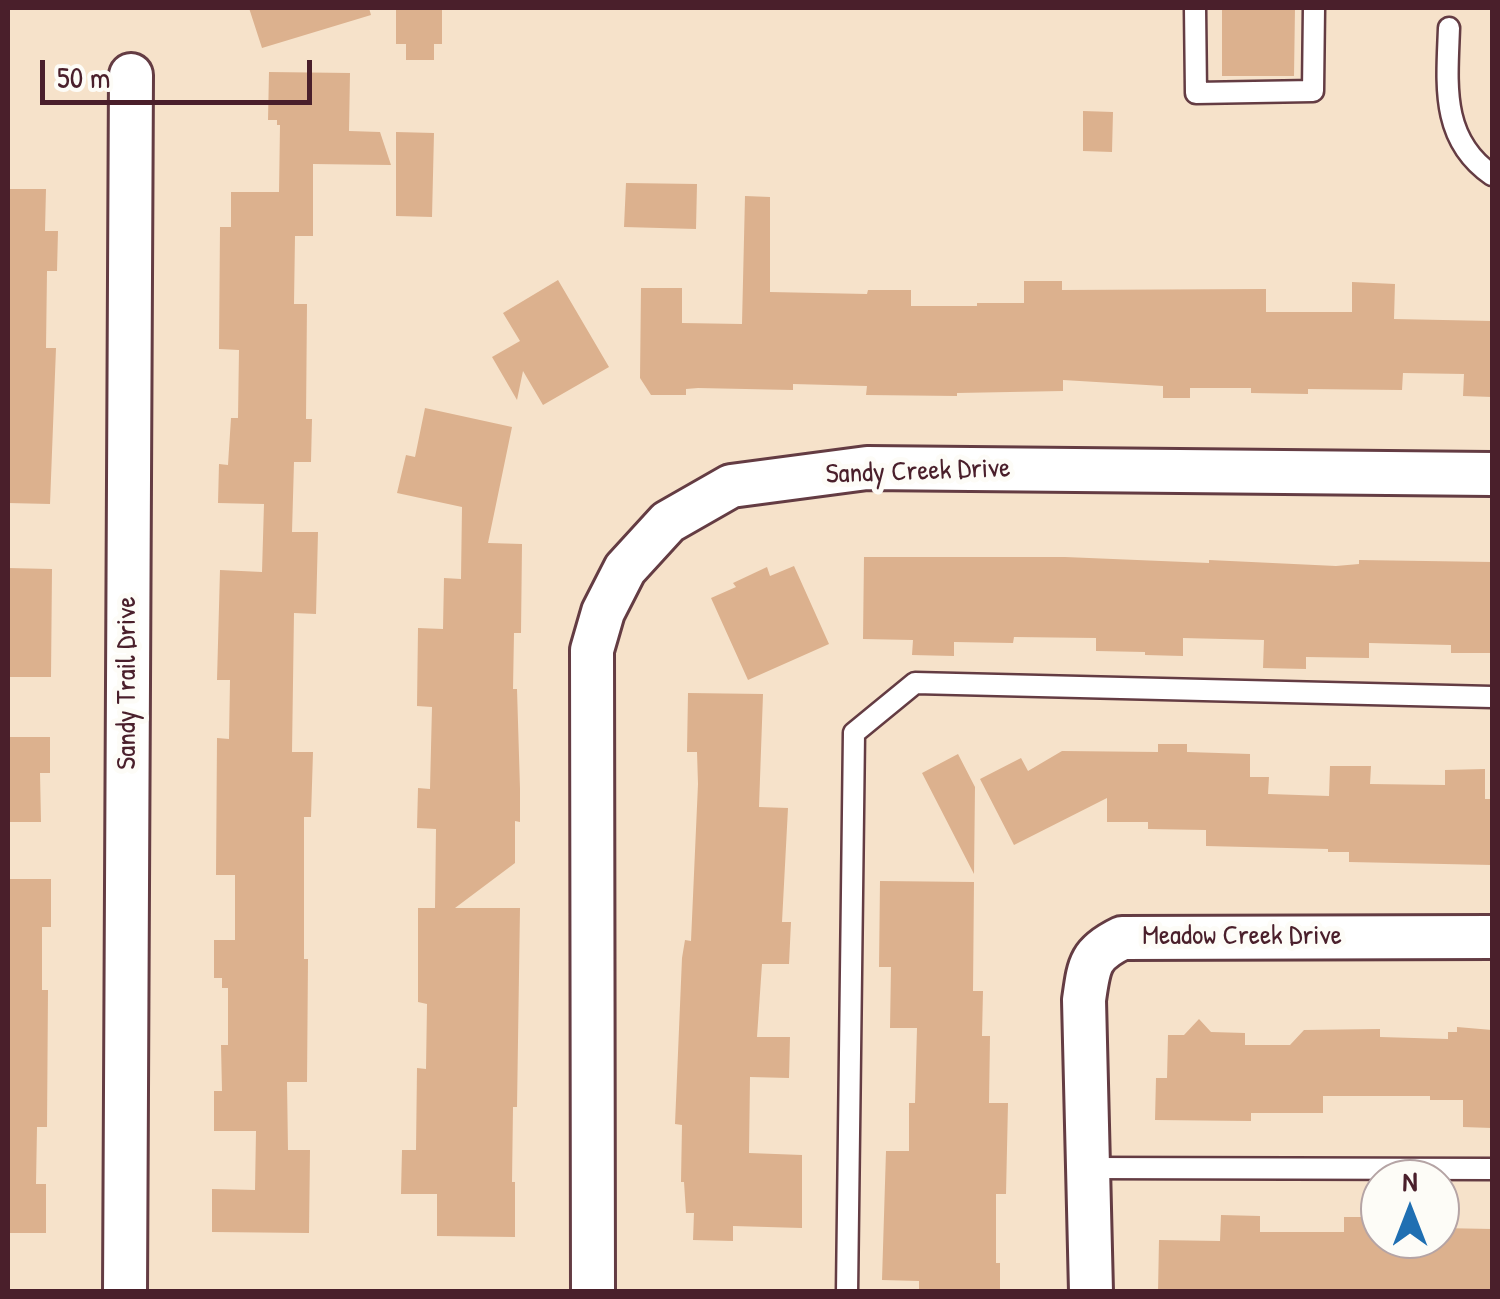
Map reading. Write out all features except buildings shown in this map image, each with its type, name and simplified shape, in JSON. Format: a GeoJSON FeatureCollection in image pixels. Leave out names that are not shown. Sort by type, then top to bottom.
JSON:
{"type":"FeatureCollection","features":[{"type":"Feature","properties":{"kind":"street","name":"Sandy Trail Drive"},"geometry":{"type":"LineString","coordinates":[[125,1292],[132,75]]}},
{"type":"Feature","properties":{"kind":"street","name":"Sandy Creek Drive"},"geometry":{"type":"LineString","coordinates":[[594,1292],[592,650],[603,612],[624,569],[668,522],[731,486],[868,468],[1492,474]]}},
{"type":"Feature","properties":{"kind":"street","name":"Meadow Creek Drive"},"geometry":{"type":"LineString","coordinates":[[1091,1292],[1084,1000],[1089,964],[1102,947],[1122,938],[1492,936]]}},
{"type":"Feature","properties":{"kind":"lane"},"geometry":{"type":"LineString","coordinates":[[1195,8],[1196,93],[1313,91],[1314,8]]}},
{"type":"Feature","properties":{"kind":"lane"},"geometry":{"type":"LineString","coordinates":[[1448,28],[1447,104],[1455,128],[1475,163],[1492,174]]}},
{"type":"Feature","properties":{"kind":"lane"},"geometry":{"type":"LineString","coordinates":[[847,1292],[854,733],[915,684],[1492,697]]}},
{"type":"Feature","properties":{"kind":"lane"},"geometry":{"type":"LineString","coordinates":[[1088,1168],[1492,1169]]}}]}
